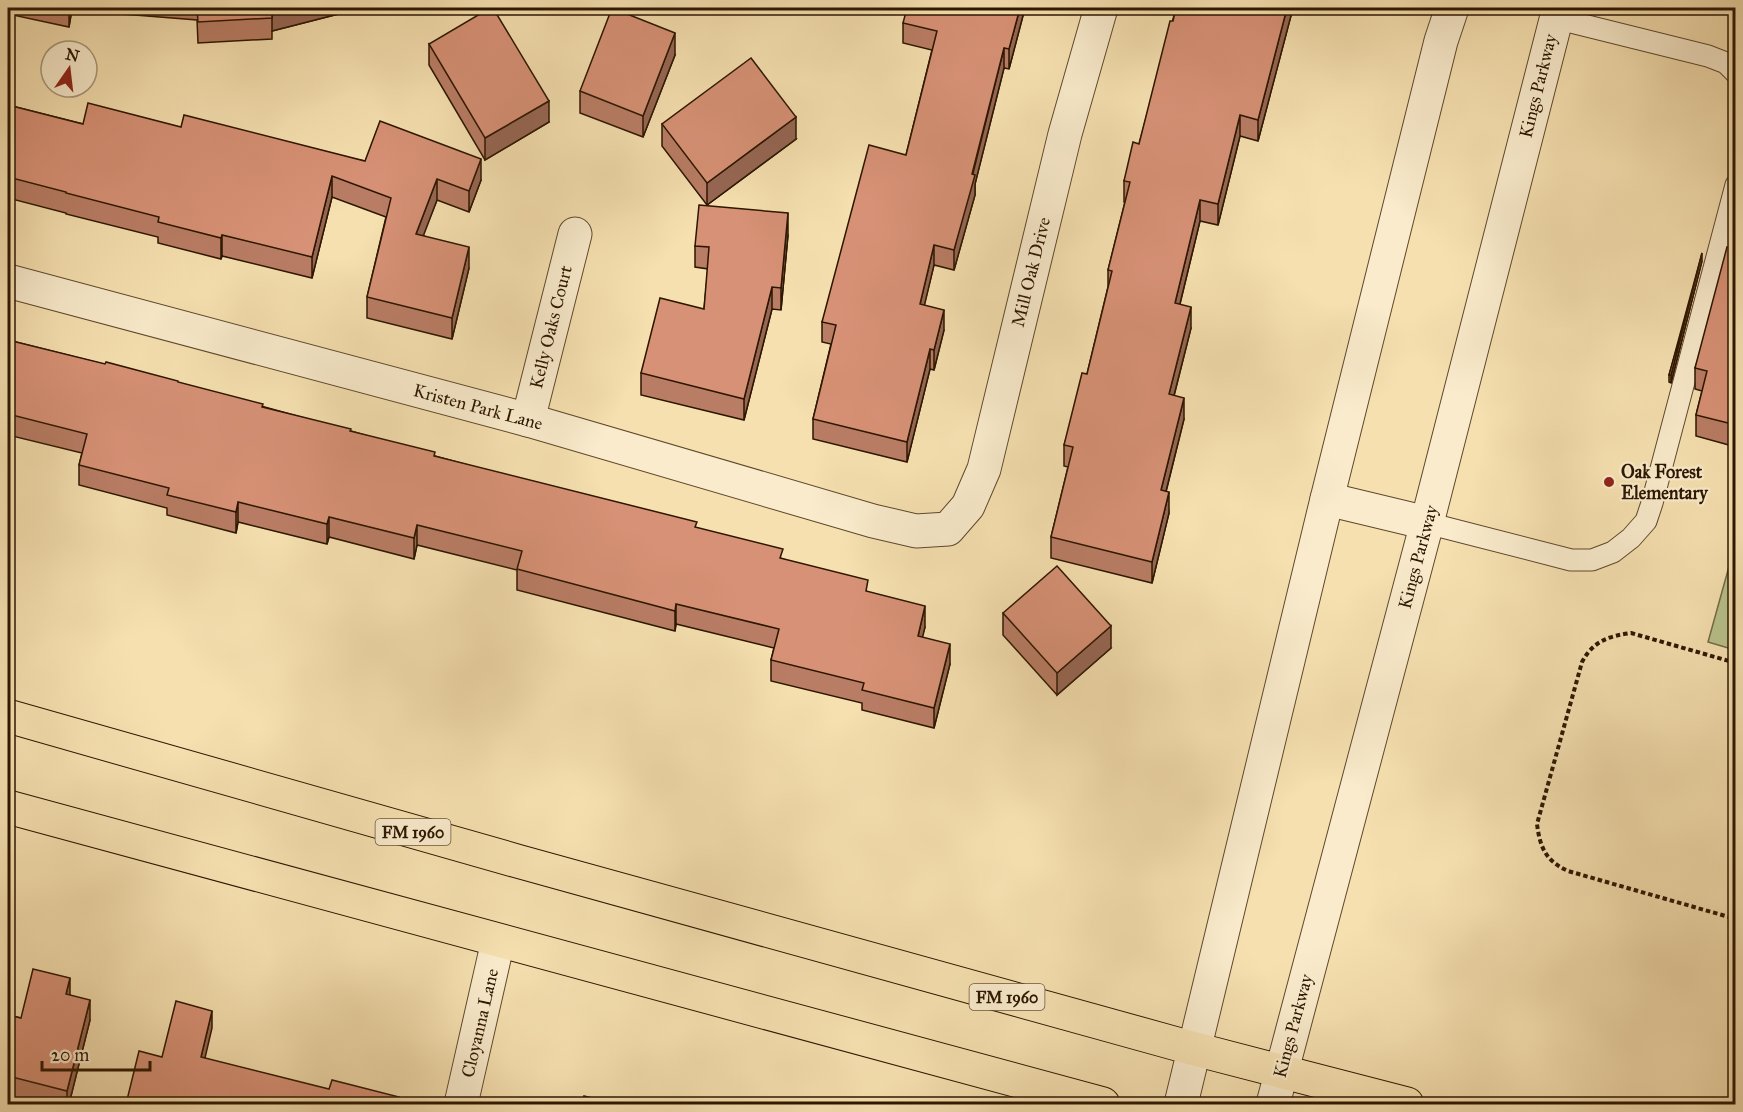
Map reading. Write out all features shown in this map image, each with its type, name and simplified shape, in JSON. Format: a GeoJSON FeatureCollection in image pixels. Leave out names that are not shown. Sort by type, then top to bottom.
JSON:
{"type":"FeatureCollection","features":[{"type":"Feature","properties":{"kind":"main road","name":"FM 1960"},"geometry":{"type":"LineString","coordinates":[[8,716],[506,858],[1195,1048],[1407,1104]]}},
{"type":"Feature","properties":{"kind":"main road"},"geometry":{"type":"LineString","coordinates":[[8,807],[1103,1104]]}},
{"type":"Feature","properties":{"kind":"street","name":"Mill Oak Drive"},"geometry":{"type":"LineString","coordinates":[[948,529],[968,506],[984,469],[1065,134],[1101,8]]}},
{"type":"Feature","properties":{"kind":"street"},"geometry":{"type":"LineString","coordinates":[[1181,1104],[1327,499],[1441,41],[1452,8]]}},
{"type":"Feature","properties":{"kind":"street","name":"Kings Parkway"},"geometry":{"type":"LineString","coordinates":[[1273,1104],[1427,523],[1557,13]]}},
{"type":"Feature","properties":{"kind":"street","name":"Kelly Oaks Court"},"geometry":{"type":"LineString","coordinates":[[528,420],[575,234]]}},
{"type":"Feature","properties":{"kind":"street","name":"Kristen Park Lane"},"geometry":{"type":"LineString","coordinates":[[8,281],[528,420],[873,521],[916,531],[948,529]]}},
{"type":"Feature","properties":{"kind":"street"},"geometry":{"type":"LineString","coordinates":[[1327,499],[1427,523]]}},
{"type":"Feature","properties":{"kind":"street","name":"Cloyanna Lane"},"geometry":{"type":"LineString","coordinates":[[461,1104],[498,941]]}},
{"type":"Feature","properties":{"kind":"lane"},"geometry":{"type":"LineString","coordinates":[[1557,13],[1708,56],[1726,63],[1736,73]]}},
{"type":"Feature","properties":{"kind":"lane"},"geometry":{"type":"LineString","coordinates":[[1427,523],[1571,560],[1592,560],[1613,552],[1631,538],[1646,521],[1652,503],[1736,185]]}},
{"type":"Feature","properties":{"kind":"path"},"geometry":{"type":"LineString","coordinates":[[1736,663],[1631,633],[1613,635],[1599,641],[1587,652],[1582,662],[1537,824],[1539,842],[1558,867],[1736,919]]}},
{"type":"Feature","properties":{"kind":"green space"},"geometry":{"type":"Polygon","coordinates":[[[1735,545],[1735,650],[1708,642],[1735,545]]]}},
{"type":"Feature","properties":{"kind":"building"},"geometry":{"type":"Polygon","coordinates":[[[197,8],[282,8],[272,10],[272,18],[198,22],[197,8]]]}},
{"type":"Feature","properties":{"kind":"building"},"geometry":{"type":"Polygon","coordinates":[[[493,8],[549,101],[485,138],[429,44],[493,8]]]}},
{"type":"Feature","properties":{"kind":"building"},"geometry":{"type":"Polygon","coordinates":[[[612,8],[675,33],[643,116],[580,91],[612,8]]]}},
{"type":"Feature","properties":{"kind":"building"},"geometry":{"type":"Polygon","coordinates":[[[907,8],[1020,8],[1009,49],[1004,48],[972,174],[975,175],[954,250],[934,245],[920,304],[944,310],[934,350],[930,349],[907,442],[813,419],[836,325],[822,322],[869,145],[906,155],[937,31],[903,23],[907,8]]]}},
{"type":"Feature","properties":{"kind":"building"},"geometry":{"type":"Polygon","coordinates":[[[1176,8],[1287,8],[1258,120],[1240,115],[1218,204],[1200,200],[1175,303],[1191,307],[1169,394],[1184,398],[1161,490],[1169,492],[1152,562],[1051,537],[1073,447],[1064,445],[1082,373],[1087,374],[1112,271],[1108,270],[1130,182],[1124,181],[1133,142],[1139,144],[1170,21],[1173,21],[1176,8]]]}},
{"type":"Feature","properties":{"kind":"building"},"geometry":{"type":"Polygon","coordinates":[[[751,58],[796,117],[707,183],[662,124],[751,58]]]}},
{"type":"Feature","properties":{"kind":"building"},"geometry":{"type":"Polygon","coordinates":[[[88,103],[181,127],[184,115],[365,161],[380,121],[481,159],[469,191],[437,179],[416,234],[469,247],[452,318],[367,297],[391,198],[332,176],[312,257],[158,222],[159,217],[8,177],[8,105],[83,124],[88,103]]]}},
{"type":"Feature","properties":{"kind":"building"},"geometry":{"type":"Polygon","coordinates":[[[699,205],[788,213],[781,288],[772,287],[744,399],[641,373],[660,298],[704,309],[709,247],[695,246],[699,205]]]}},
{"type":"Feature","properties":{"kind":"building"},"geometry":{"type":"Polygon","coordinates":[[[1727,247],[1736,249],[1736,425],[1696,415],[1707,371],[1695,368],[1727,247]]]}},
{"type":"Feature","properties":{"kind":"building"},"geometry":{"type":"Polygon","coordinates":[[[1702,253],[1671,375],[1669,375],[1702,253]]]}},
{"type":"Feature","properties":{"kind":"building"},"geometry":{"type":"Polygon","coordinates":[[[8,340],[178,381],[263,404],[262,407],[435,452],[434,456],[697,522],[695,527],[783,549],[780,558],[868,580],[866,591],[925,606],[918,636],[950,644],[934,708],[862,690],[864,683],[771,660],[779,629],[676,604],[675,611],[517,569],[522,551],[417,525],[414,538],[329,517],[327,524],[238,502],[236,512],[167,495],[169,488],[79,465],[87,434],[8,414],[8,340]]]}},
{"type":"Feature","properties":{"kind":"building"},"geometry":{"type":"Polygon","coordinates":[[[1057,566],[1111,626],[1057,673],[1003,613],[1057,566]]]}},
{"type":"Feature","properties":{"kind":"building"},"geometry":{"type":"Polygon","coordinates":[[[33,969],[70,978],[66,994],[90,1000],[67,1091],[8,1076],[8,1015],[21,1018],[33,969]]]}},
{"type":"Feature","properties":{"kind":"building"},"geometry":{"type":"Polygon","coordinates":[[[176,1001],[212,1011],[201,1057],[329,1089],[332,1080],[399,1097],[397,1104],[126,1104],[139,1051],[162,1057],[176,1001]]]}},
{"type":"Feature","properties":{"kind":"building"},"geometry":{"type":"Polygon","coordinates":[[[584,1096],[616,1104],[582,1104],[584,1096]]]}},
{"type":"Feature","properties":{"kind":"place","name":"Oak Forest Elementary"},"geometry":{"type":"Point","coordinates":[1609,482]}}]}
